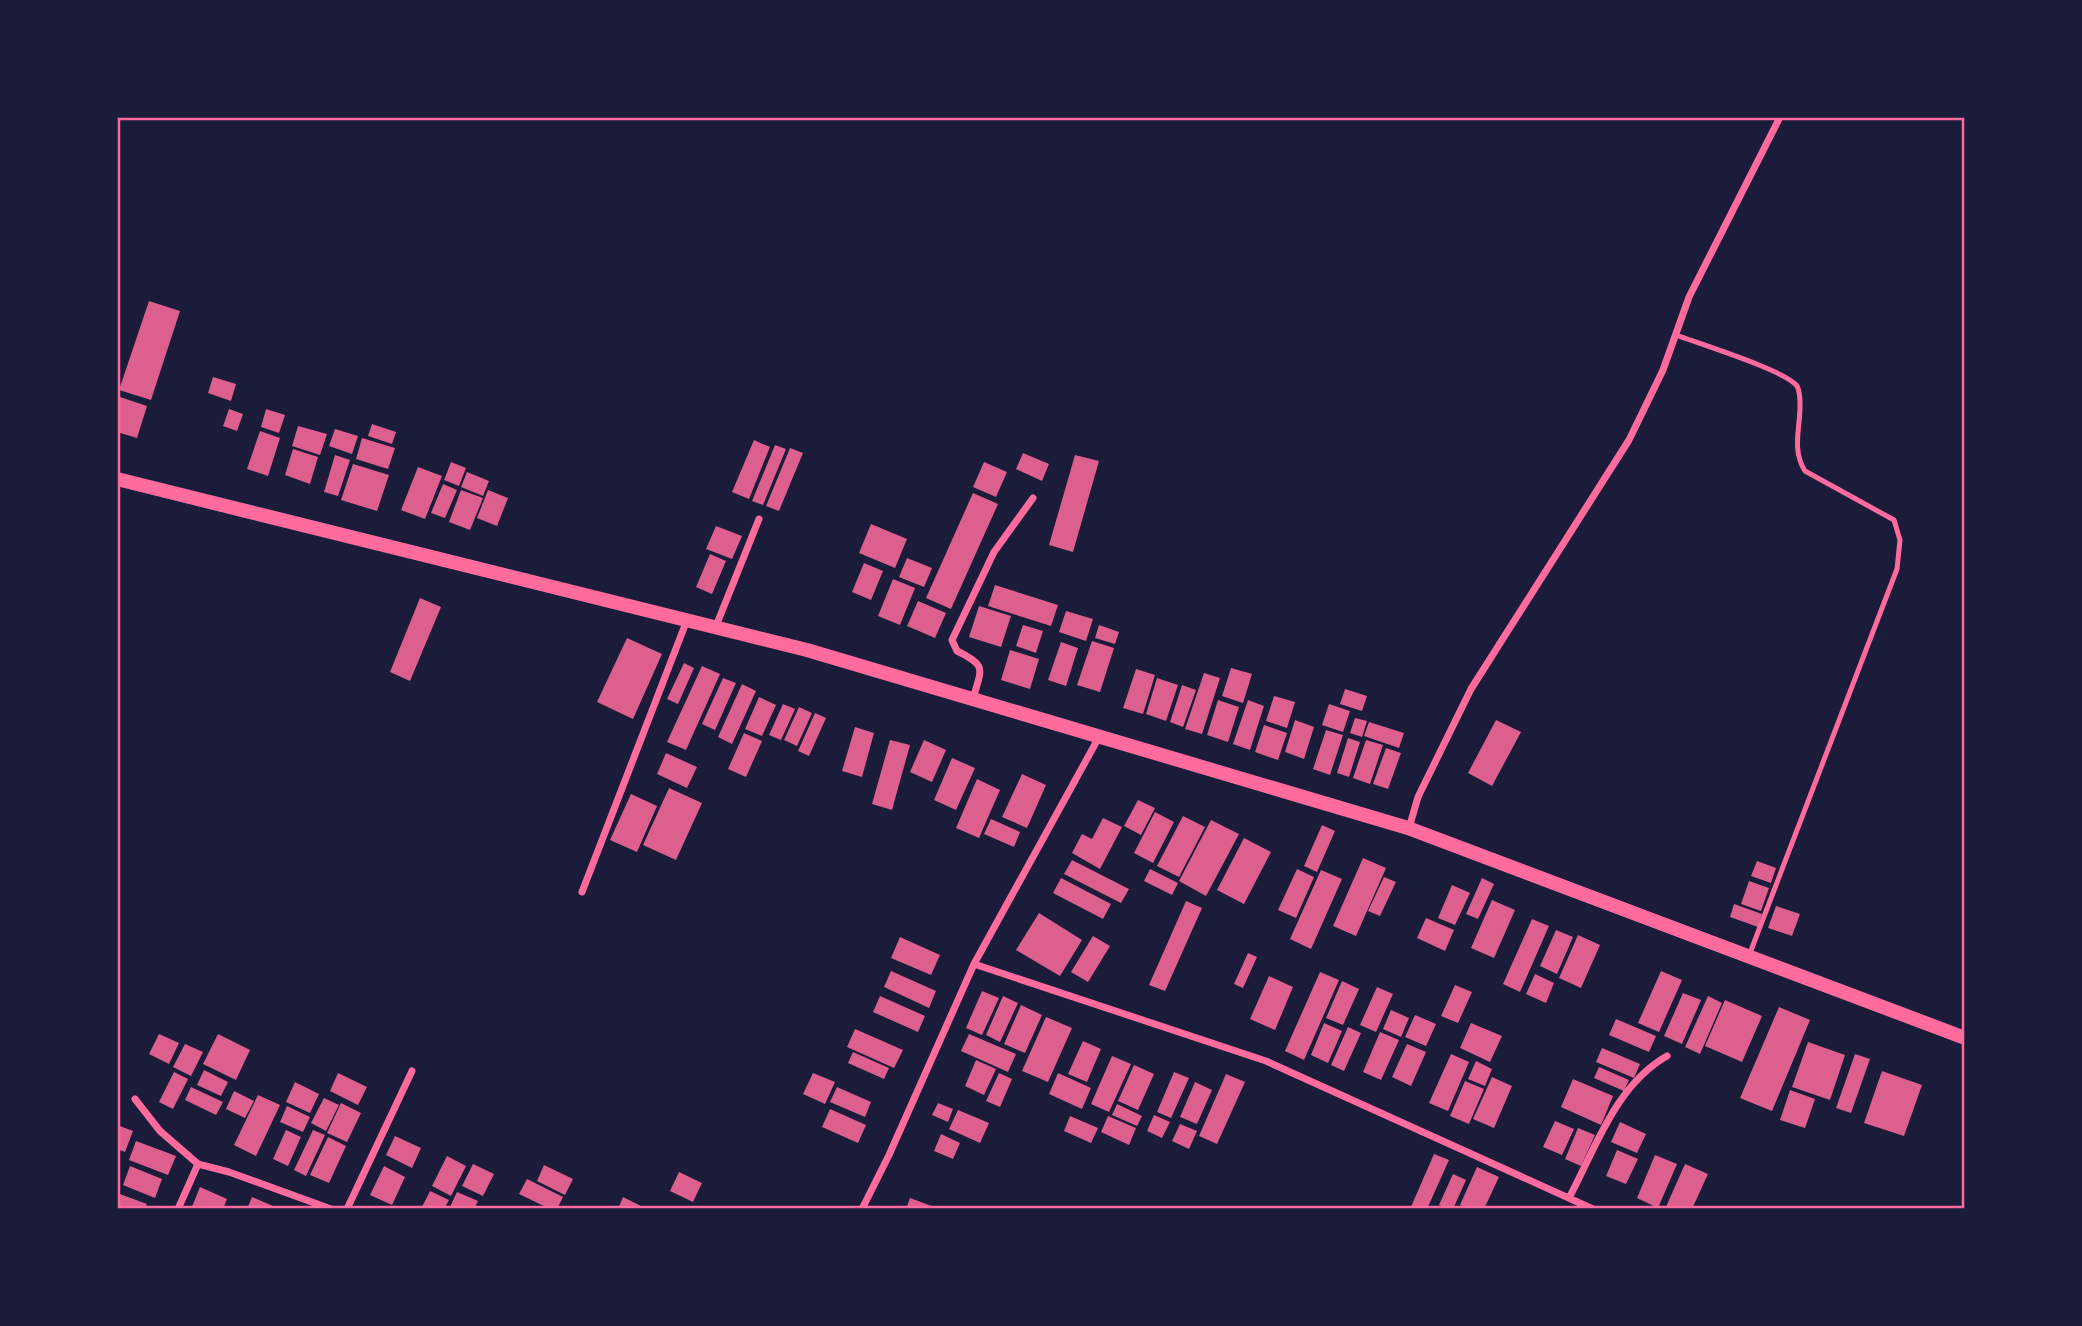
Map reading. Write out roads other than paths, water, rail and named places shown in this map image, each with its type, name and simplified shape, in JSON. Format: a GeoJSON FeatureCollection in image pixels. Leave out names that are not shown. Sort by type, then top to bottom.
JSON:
{"type":"FeatureCollection","features":[{"type":"Feature","properties":{"kind":"main road"},"geometry":{"type":"LineString","coordinates":[[117,479],[807,650],[1409,828],[1965,1038]]}},
{"type":"Feature","properties":{"kind":"street"},"geometry":{"type":"LineString","coordinates":[[1409,828],[1422,787],[1471,689],[1629,440],[1651,400],[1689,297],[1780,117]]}},
{"type":"Feature","properties":{"kind":"street"},"geometry":{"type":"LineString","coordinates":[[972,699],[980,666],[977,661],[957,651],[952,640],[994,552],[1033,498]]}},
{"type":"Feature","properties":{"kind":"street"},"geometry":{"type":"LineString","coordinates":[[716,626],[759,519]]}},
{"type":"Feature","properties":{"kind":"street"},"geometry":{"type":"LineString","coordinates":[[582,892],[687,619]]}},
{"type":"Feature","properties":{"kind":"street"},"geometry":{"type":"LineString","coordinates":[[862,1209],[889,1155],[974,964],[1099,737]]}},
{"type":"Feature","properties":{"kind":"street"},"geometry":{"type":"LineString","coordinates":[[974,964],[1266,1061],[1593,1209]]}},
{"type":"Feature","properties":{"kind":"street"},"geometry":{"type":"LineString","coordinates":[[1569,1198],[1630,1086],[1649,1066],[1667,1056]]}},
{"type":"Feature","properties":{"kind":"street"},"geometry":{"type":"LineString","coordinates":[[347,1209],[412,1071]]}},
{"type":"Feature","properties":{"kind":"street"},"geometry":{"type":"LineString","coordinates":[[135,1099],[160,1132],[198,1164],[229,1172],[331,1209]]}},
{"type":"Feature","properties":{"kind":"street"},"geometry":{"type":"LineString","coordinates":[[178,1209],[198,1164]]}},
{"type":"Feature","properties":{"kind":"lane"},"geometry":{"type":"LineString","coordinates":[[1676,335],[1772,371],[1797,386],[1800,400],[1798,452],[1805,471],[1894,520],[1900,540],[1897,569],[1749,956]]}}]}
